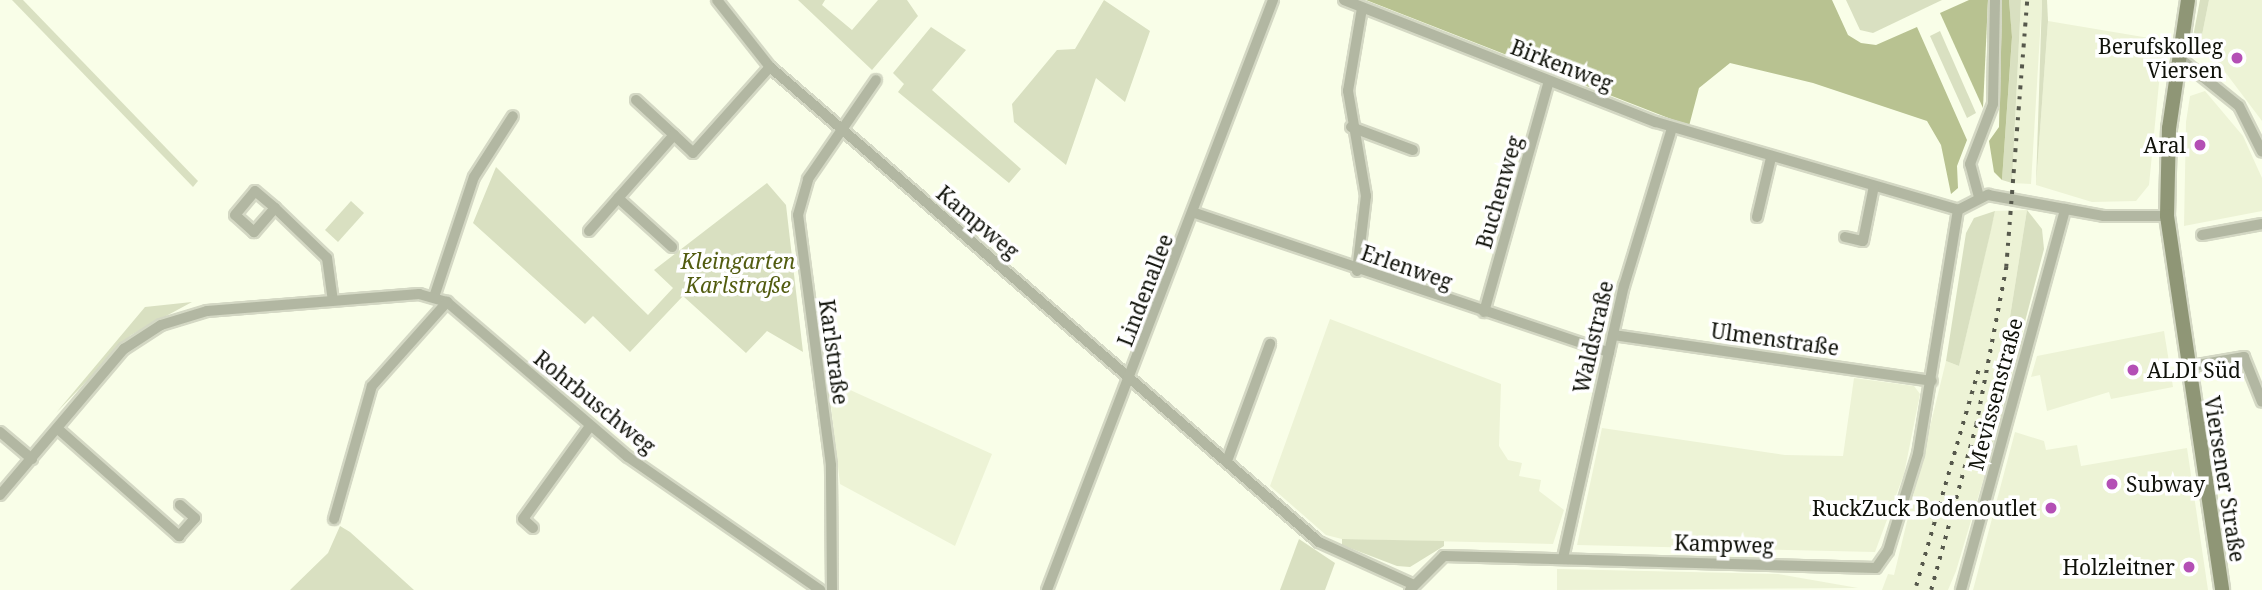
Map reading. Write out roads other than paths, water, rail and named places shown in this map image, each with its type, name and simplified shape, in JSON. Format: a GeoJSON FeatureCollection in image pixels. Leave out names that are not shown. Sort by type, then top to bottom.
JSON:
{"type":"FeatureCollection","features":[{"type":"Feature","properties":{"kind":"main road","name":"Viersener Straße"},"geometry":{"type":"LineString","coordinates":[[2188,0],[2178,57],[2167,216],[2186,367],[2222,590]]}},
{"type":"Feature","properties":{"kind":"street","name":"Kampweg"},"geometry":{"type":"LineString","coordinates":[[717,0],[770,67],[839,129],[1133,377],[1319,542],[1411,587],[1444,556],[1876,568],[1888,551],[1918,454],[1958,210]]}},
{"type":"Feature","properties":{"kind":"street","name":"Lindenallee"},"geometry":{"type":"LineString","coordinates":[[1047,590],[1133,377],[1273,0]]}},
{"type":"Feature","properties":{"kind":"street","name":"Birkenweg"},"geometry":{"type":"LineString","coordinates":[[1343,0],[1672,128],[1958,210]]}},
{"type":"Feature","properties":{"kind":"street"},"geometry":{"type":"LineString","coordinates":[[1979,197],[1970,164],[1993,104],[1995,0]]}},
{"type":"Feature","properties":{"kind":"street"},"geometry":{"type":"LineString","coordinates":[[1357,271],[1366,196],[1351,127],[1352,46],[1362,8]]}},
{"type":"Feature","properties":{"kind":"street"},"geometry":{"type":"LineString","coordinates":[[2178,57],[2239,106],[2262,152]]}},
{"type":"Feature","properties":{"kind":"street"},"geometry":{"type":"LineString","coordinates":[[636,100],[693,153],[770,67]]}},
{"type":"Feature","properties":{"kind":"street","name":"Karlstraße"},"geometry":{"type":"LineString","coordinates":[[832,590],[831,466],[798,215],[808,179],[839,129],[876,80]]}},
{"type":"Feature","properties":{"kind":"street","name":"Buchenweg"},"geometry":{"type":"LineString","coordinates":[[1484,312],[1549,81]]}},
{"type":"Feature","properties":{"kind":"street"},"geometry":{"type":"LineString","coordinates":[[434,297],[474,177],[513,116]]}},
{"type":"Feature","properties":{"kind":"street"},"geometry":{"type":"LineString","coordinates":[[1351,127],[1413,150]]}},
{"type":"Feature","properties":{"kind":"street","name":"Waldstraße"},"geometry":{"type":"LineString","coordinates":[[1563,558],[1613,335],[1672,128]]}},
{"type":"Feature","properties":{"kind":"street"},"geometry":{"type":"LineString","coordinates":[[589,231],[674,135]]}},
{"type":"Feature","properties":{"kind":"street"},"geometry":{"type":"LineString","coordinates":[[1757,217],[1771,158]]}},
{"type":"Feature","properties":{"kind":"street"},"geometry":{"type":"LineString","coordinates":[[1845,237],[1863,241],[1874,186]]}},
{"type":"Feature","properties":{"kind":"street"},"geometry":{"type":"LineString","coordinates":[[1958,210],[1979,197],[2065,209],[2167,216]]}},
{"type":"Feature","properties":{"kind":"street"},"geometry":{"type":"LineString","coordinates":[[618,198],[671,247]]}},
{"type":"Feature","properties":{"kind":"street"},"geometry":{"type":"LineString","coordinates":[[275,208],[327,258],[333,301]]}},
{"type":"Feature","properties":{"kind":"street","name":"Mevissenstraße"},"geometry":{"type":"LineString","coordinates":[[1961,590],[2065,209]]}},
{"type":"Feature","properties":{"kind":"street","name":"Erlenweg"},"geometry":{"type":"LineString","coordinates":[[1195,213],[1357,271],[1609,352]]}},
{"type":"Feature","properties":{"kind":"street"},"geometry":{"type":"LineString","coordinates":[[2202,235],[2262,224]]}},
{"type":"Feature","properties":{"kind":"street","name":"Rohrbuschweg"},"geometry":{"type":"LineString","coordinates":[[0,495],[124,349],[161,325],[207,311],[333,301],[434,297],[447,302],[590,426],[820,590]]}},
{"type":"Feature","properties":{"kind":"street"},"geometry":{"type":"LineString","coordinates":[[334,519],[372,386],[447,302]]}},
{"type":"Feature","properties":{"kind":"street","name":"Ulmenstraße"},"geometry":{"type":"LineString","coordinates":[[1613,335],[1932,381]]}},
{"type":"Feature","properties":{"kind":"street"},"geometry":{"type":"LineString","coordinates":[[1227,461],[1270,344]]}},
{"type":"Feature","properties":{"kind":"street"},"geometry":{"type":"LineString","coordinates":[[2186,367],[2244,356],[2262,402]]}},
{"type":"Feature","properties":{"kind":"street"},"geometry":{"type":"LineString","coordinates":[[533,528],[523,519],[590,426]]}},
{"type":"Feature","properties":{"kind":"street"},"geometry":{"type":"LineString","coordinates":[[58,429],[179,536],[195,518],[180,505]]}},
{"type":"Feature","properties":{"kind":"street"},"geometry":{"type":"LineString","coordinates":[[0,432],[32,459]]}},
{"type":"Feature","properties":{"kind":"railway"},"geometry":{"type":"LineString","coordinates":[[1931,590],[1976,425],[2006,267],[2027,0]]}},
{"type":"Feature","properties":{"kind":"railway"},"geometry":{"type":"LineString","coordinates":[[1916,586],[1979,368]]}},
{"type":"Feature","properties":{"kind":"place","name":"Berufskolleg Viersen"},"geometry":{"type":"Point","coordinates":[2237,58]}},
{"type":"Feature","properties":{"kind":"place","name":"Aral"},"geometry":{"type":"Point","coordinates":[2200,145]}},
{"type":"Feature","properties":{"kind":"place","name":"ALDI Süd"},"geometry":{"type":"Point","coordinates":[2133,370]}},
{"type":"Feature","properties":{"kind":"place","name":"Subway"},"geometry":{"type":"Point","coordinates":[2112,484]}},
{"type":"Feature","properties":{"kind":"place","name":"RuckZuck Bodenoutlet"},"geometry":{"type":"Point","coordinates":[2051,508]}},
{"type":"Feature","properties":{"kind":"place","name":"Holzleitner"},"geometry":{"type":"Point","coordinates":[2189,567]}},
{"type":"Feature","properties":{"kind":"park label","name":"Kleingarten Karlstraße"},"geometry":{"type":"Point","coordinates":[738,273]}}]}
